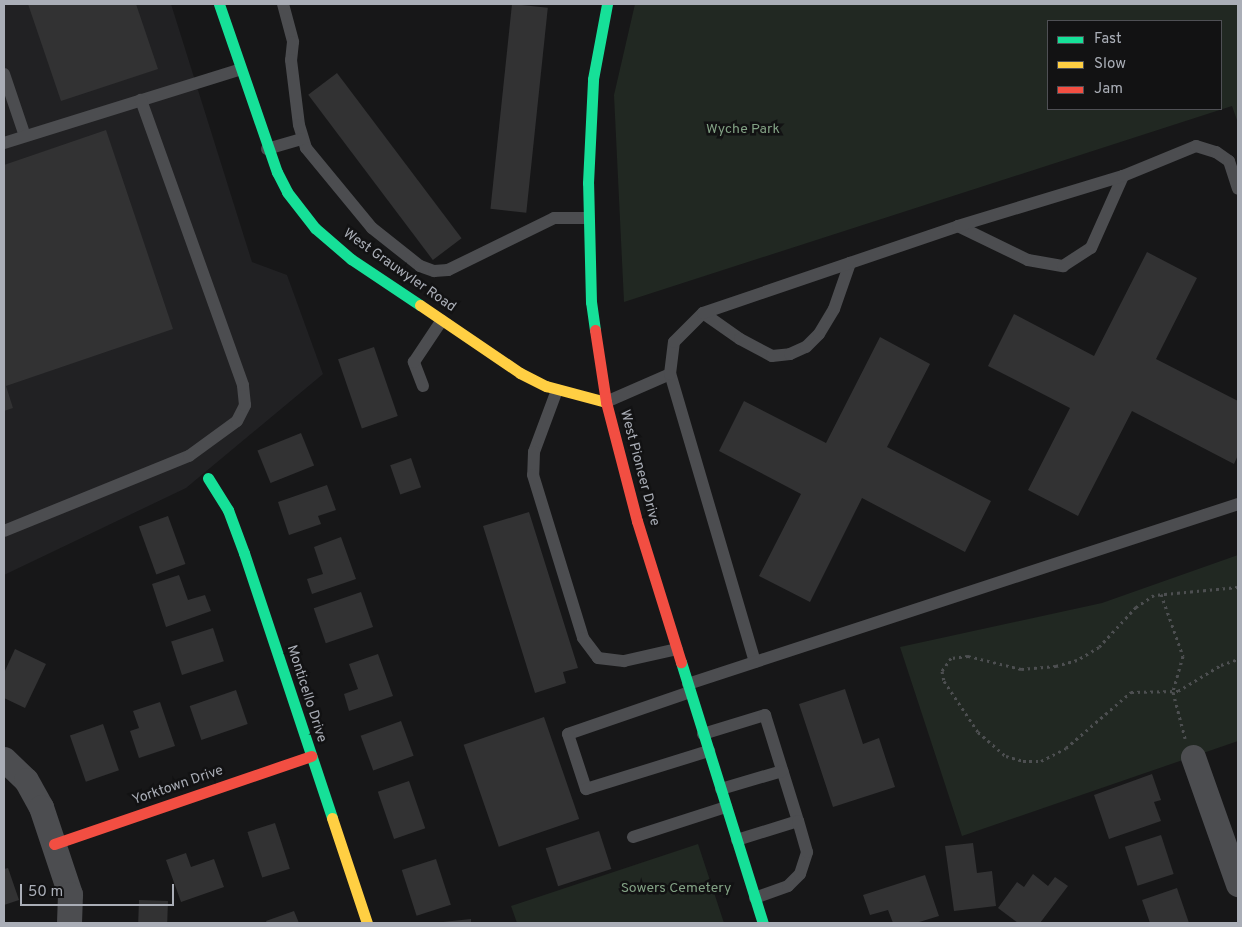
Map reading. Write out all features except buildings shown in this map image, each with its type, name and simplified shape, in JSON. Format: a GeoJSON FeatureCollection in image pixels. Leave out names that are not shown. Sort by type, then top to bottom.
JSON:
{"type":"FeatureCollection","features":[{"type":"Feature","properties":{"kind":"main road","name":"West Grauwyler Road"},"geometry":{"type":"LineString","coordinates":[[219,4],[267,149],[287,192],[315,228],[351,259],[520,374],[557,390],[606,402]]}},
{"type":"Feature","properties":{"kind":"main road","name":"West Pioneer Drive"},"geometry":{"type":"LineString","coordinates":[[607,4],[593,79],[588,218],[591,302],[606,402],[637,521],[763,923]]}},
{"type":"Feature","properties":{"kind":"main road","name":"Monticello Drive"},"geometry":{"type":"LineString","coordinates":[[208,478],[228,510],[367,923]]}},
{"type":"Feature","properties":{"kind":"main road","name":"Yorktown Drive"},"geometry":{"type":"LineString","coordinates":[[54,844],[312,756]]}},
{"type":"Feature","properties":{"kind":"street"},"geometry":{"type":"LineString","coordinates":[[1193,757],[1238,883]]}},
{"type":"Feature","properties":{"kind":"street"},"geometry":{"type":"LineString","coordinates":[[4,759],[26,780],[41,807],[70,894],[68,923]]}},
{"type":"Feature","properties":{"kind":"lane"},"geometry":{"type":"LineString","coordinates":[[283,4],[294,42],[291,60],[302,139],[306,148],[372,228],[420,266],[434,271],[461,265],[554,218],[588,218]]}},
{"type":"Feature","properties":{"kind":"lane"},"geometry":{"type":"LineString","coordinates":[[4,143],[241,69]]}},
{"type":"Feature","properties":{"kind":"lane"},"geometry":{"type":"LineString","coordinates":[[4,74],[25,136]]}},
{"type":"Feature","properties":{"kind":"lane"},"geometry":{"type":"LineString","coordinates":[[4,531],[189,456],[237,421],[245,405],[243,385],[141,100]]}},
{"type":"Feature","properties":{"kind":"lane"},"geometry":{"type":"LineString","coordinates":[[267,149],[302,139]]}},
{"type":"Feature","properties":{"kind":"lane"},"geometry":{"type":"LineString","coordinates":[[754,662],[670,374],[674,342],[703,312],[958,226],[1123,176],[1196,146],[1216,152],[1229,161],[1238,189]]}},
{"type":"Feature","properties":{"kind":"lane"},"geometry":{"type":"LineString","coordinates":[[958,226],[1028,260],[1063,266],[1091,248],[1123,176]]}},
{"type":"Feature","properties":{"kind":"lane"},"geometry":{"type":"LineString","coordinates":[[703,312],[740,339],[772,356],[790,354],[806,347],[819,334],[834,309],[850,263]]}},
{"type":"Feature","properties":{"kind":"lane"},"geometry":{"type":"LineString","coordinates":[[423,386],[414,362],[442,320]]}},
{"type":"Feature","properties":{"kind":"lane"},"geometry":{"type":"LineString","coordinates":[[606,402],[670,374]]}},
{"type":"Feature","properties":{"kind":"lane"},"geometry":{"type":"LineString","coordinates":[[557,390],[534,452],[533,475],[584,638],[598,658],[624,661],[677,649]]}},
{"type":"Feature","properties":{"kind":"lane"},"geometry":{"type":"LineString","coordinates":[[709,751],[586,789],[568,734],[754,662],[1238,504]]}},
{"type":"Feature","properties":{"kind":"lane"},"geometry":{"type":"LineString","coordinates":[[703,734],[765,715],[807,852],[800,874],[788,886],[755,898]]}},
{"type":"Feature","properties":{"kind":"lane"},"geometry":{"type":"LineString","coordinates":[[721,789],[782,771]]}},
{"type":"Feature","properties":{"kind":"lane"},"geometry":{"type":"LineString","coordinates":[[633,837],[726,807]]}},
{"type":"Feature","properties":{"kind":"lane"},"geometry":{"type":"LineString","coordinates":[[737,840],[798,821]]}},
{"type":"Feature","properties":{"kind":"path"},"geometry":{"type":"LineString","coordinates":[[1238,587],[1161,594],[1136,607],[1099,646],[1077,660],[1039,670],[1021,669],[968,656],[946,661],[942,676],[978,732],[1006,756],[1023,761],[1041,761],[1066,748],[1131,692],[1173,692],[1238,659]]}},
{"type":"Feature","properties":{"kind":"path"},"geometry":{"type":"LineString","coordinates":[[1161,594],[1183,656],[1173,692],[1179,726],[1193,757]]}},
{"type":"Feature","properties":{"kind":"shaded area"},"geometry":{"type":"Polygon","coordinates":[[[4,4],[171,4],[252,262],[287,275],[323,374],[186,488],[4,575],[4,4]]]}},
{"type":"Feature","properties":{"kind":"green space","name":"Wyche Park"},"geometry":{"type":"Polygon","coordinates":[[[635,4],[1238,4],[1238,123],[1232,106],[1222,109],[1222,20],[1047,20],[1047,110],[1220,110],[624,302],[614,95],[635,4]]]}},
{"type":"Feature","properties":{"kind":"green space"},"geometry":{"type":"Polygon","coordinates":[[[1238,555],[1238,741],[962,836],[900,647],[1102,603],[1238,555]]]}},
{"type":"Feature","properties":{"kind":"green space","name":"Sowers Cemetery"},"geometry":{"type":"Polygon","coordinates":[[[698,844],[724,923],[517,923],[511,906],[698,844]]]}},
{"type":"Feature","properties":{"kind":"traffic: fast"},"geometry":{"type":"LineString","coordinates":[[219,4],[277,172],[287,192],[315,228],[351,259],[420,305]]}},
{"type":"Feature","properties":{"kind":"traffic: fast"},"geometry":{"type":"LineString","coordinates":[[595,330],[591,302],[588,183],[593,79],[607,4]]}},
{"type":"Feature","properties":{"kind":"traffic: fast"},"geometry":{"type":"LineString","coordinates":[[208,478],[228,510],[244,553],[332,818]]}},
{"type":"Feature","properties":{"kind":"traffic: fast"},"geometry":{"type":"LineString","coordinates":[[681,662],[763,923]]}},
{"type":"Feature","properties":{"kind":"traffic: slow"},"geometry":{"type":"LineString","coordinates":[[420,305],[520,373],[546,386],[606,402]]}},
{"type":"Feature","properties":{"kind":"traffic: slow"},"geometry":{"type":"LineString","coordinates":[[332,818],[367,923]]}},
{"type":"Feature","properties":{"kind":"traffic: jam"},"geometry":{"type":"LineString","coordinates":[[595,330],[606,402],[637,521],[681,662]]}},
{"type":"Feature","properties":{"kind":"traffic: jam"},"geometry":{"type":"LineString","coordinates":[[54,844],[311,756]]}}]}
